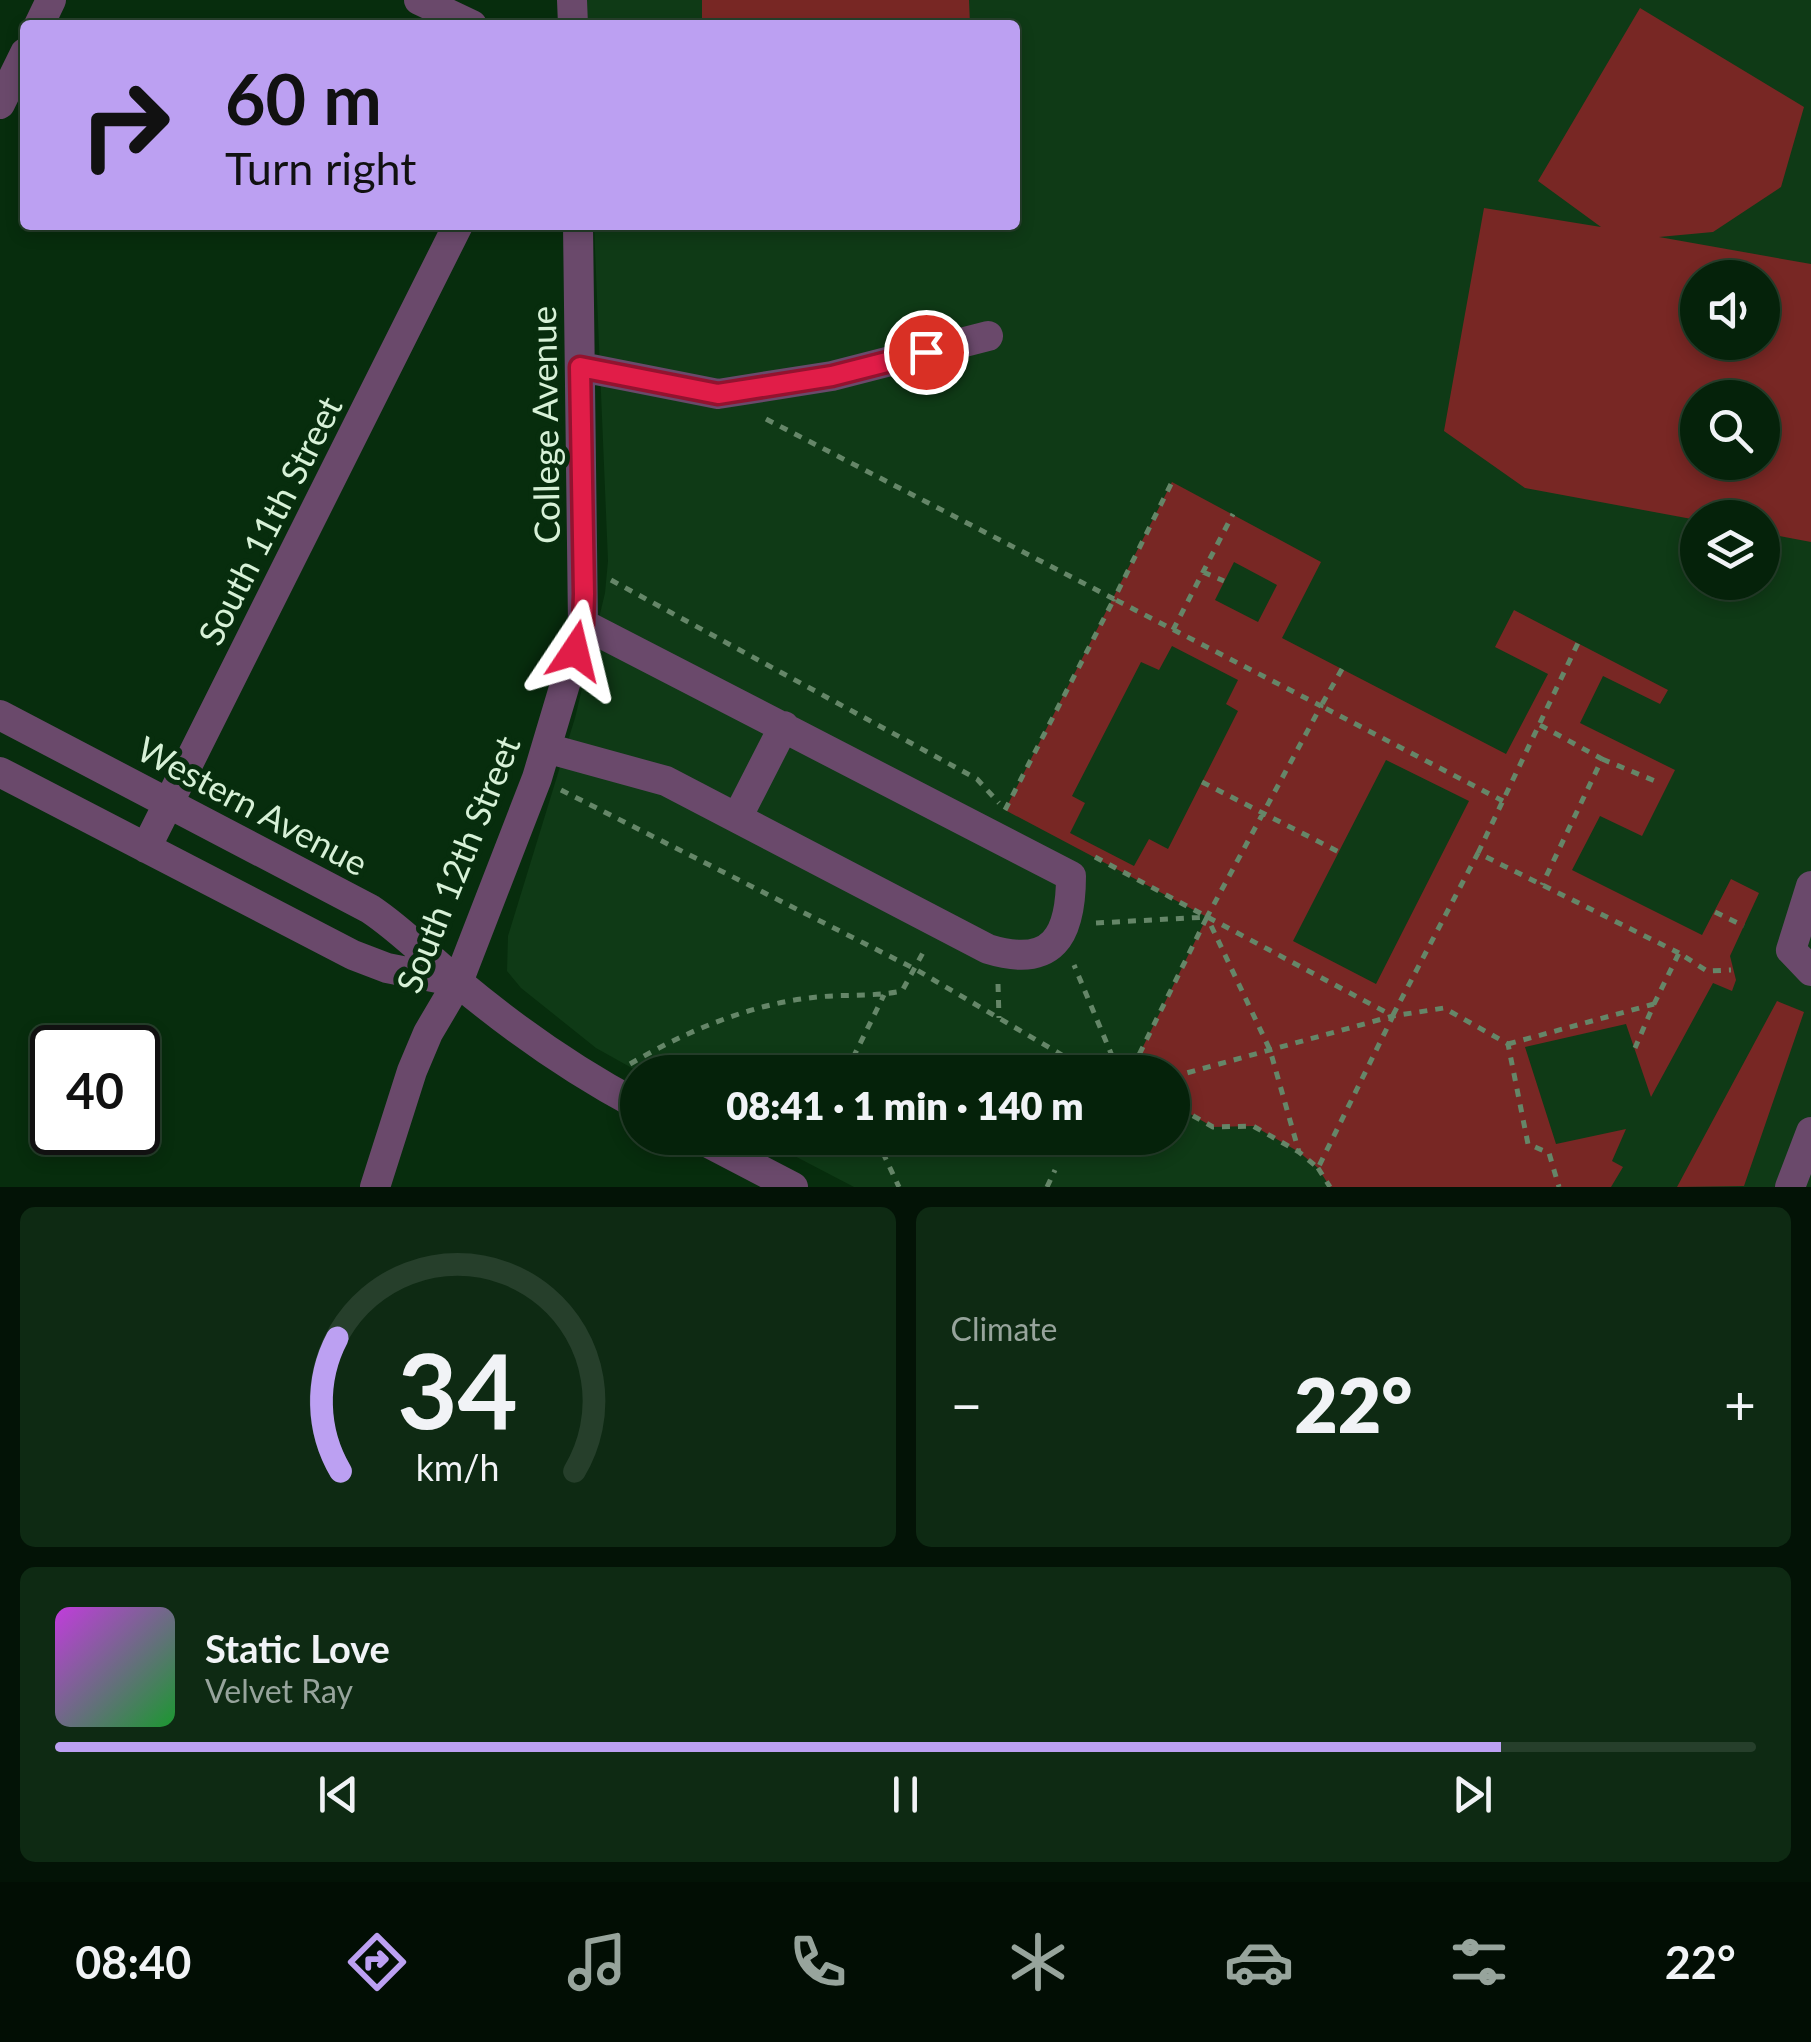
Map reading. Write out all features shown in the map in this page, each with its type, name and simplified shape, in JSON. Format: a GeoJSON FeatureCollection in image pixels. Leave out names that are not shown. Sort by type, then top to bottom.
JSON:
{"type":"FeatureCollection","features":[{"type":"Feature","properties":{"kind":"street"},"geometry":{"type":"LineString","coordinates":[[419,0],[461,20]]}},
{"type":"Feature","properties":{"kind":"street"},"geometry":{"type":"LineString","coordinates":[[0,104],[20,64]]}},
{"type":"Feature","properties":{"kind":"street","name":"South 11th Street"},"geometry":{"type":"LineString","coordinates":[[146,848],[456,230]]}},
{"type":"Feature","properties":{"kind":"street","name":"College Avenue"},"geometry":{"type":"LineString","coordinates":[[578,230],[583,624]]}},
{"type":"Feature","properties":{"kind":"street"},"geometry":{"type":"LineString","coordinates":[[580,367],[718,394],[832,376],[988,336]]}},
{"type":"Feature","properties":{"kind":"street"},"geometry":{"type":"LineString","coordinates":[[546,748],[666,781],[988,949],[1017,958],[1043,952],[1075,929],[1071,876],[583,624]]}},
{"type":"Feature","properties":{"kind":"street","name":"South 12th Street"},"geometry":{"type":"LineString","coordinates":[[376,1187],[412,1070],[428,1032],[458,982],[538,778],[583,624]]}},
{"type":"Feature","properties":{"kind":"street","name":"Western Avenue"},"geometry":{"type":"LineString","coordinates":[[0,715],[370,909],[408,934],[458,982],[598,1084],[620,1096]]}},
{"type":"Feature","properties":{"kind":"street"},"geometry":{"type":"LineString","coordinates":[[737,818],[784,726]]}},
{"type":"Feature","properties":{"kind":"street","name":"Western Avenue"},"geometry":{"type":"LineString","coordinates":[[0,772],[352,955],[387,968],[458,982]]}},
{"type":"Feature","properties":{"kind":"street"},"geometry":{"type":"LineString","coordinates":[[1811,886],[1791,950],[1811,971]]}},
{"type":"Feature","properties":{"kind":"street"},"geometry":{"type":"LineString","coordinates":[[1790,1187],[1811,1132]]}},
{"type":"Feature","properties":{"kind":"street"},"geometry":{"type":"LineString","coordinates":[[731,1155],[792,1187]]}},
{"type":"Feature","properties":{"kind":"path"},"geometry":{"type":"LineString","coordinates":[[718,394],[1503,801]]}},
{"type":"Feature","properties":{"kind":"path"},"geometry":{"type":"LineString","coordinates":[[1005,810],[1172,482]]}},
{"type":"Feature","properties":{"kind":"path"},"geometry":{"type":"LineString","coordinates":[[1172,630],[1233,514]]}},
{"type":"Feature","properties":{"kind":"path"},"geometry":{"type":"LineString","coordinates":[[1203,572],[1224,581]]}},
{"type":"Feature","properties":{"kind":"path"},"geometry":{"type":"LineString","coordinates":[[1393,1016],[1478,854],[1578,643]]}},
{"type":"Feature","properties":{"kind":"path"},"geometry":{"type":"LineString","coordinates":[[1141,1055],[1207,917],[1342,669]]}},
{"type":"Feature","properties":{"kind":"path"},"geometry":{"type":"LineString","coordinates":[[1540,725],[1655,781]]}},
{"type":"Feature","properties":{"kind":"path"},"geometry":{"type":"LineString","coordinates":[[1542,885],[1602,758]]}},
{"type":"Feature","properties":{"kind":"path"},"geometry":{"type":"LineString","coordinates":[[538,778],[916,969],[1061,1055]]}},
{"type":"Feature","properties":{"kind":"path"},"geometry":{"type":"LineString","coordinates":[[1202,782],[1339,852]]}},
{"type":"Feature","properties":{"kind":"path"},"geometry":{"type":"LineString","coordinates":[[1478,854],[1708,971],[1731,970]]}},
{"type":"Feature","properties":{"kind":"path"},"geometry":{"type":"LineString","coordinates":[[1715,912],[1744,926]]}},
{"type":"Feature","properties":{"kind":"path"},"geometry":{"type":"LineString","coordinates":[[1113,1055],[1075,929],[1207,917]]}},
{"type":"Feature","properties":{"kind":"path"},"geometry":{"type":"LineString","coordinates":[[1207,917],[1270,1050],[1299,1152]]}},
{"type":"Feature","properties":{"kind":"path"},"geometry":{"type":"LineString","coordinates":[[598,1084],[661,1046],[755,1008],[816,997],[902,991],[937,923]]}},
{"type":"Feature","properties":{"kind":"path"},"geometry":{"type":"LineString","coordinates":[[1635,1048],[1679,953]]}},
{"type":"Feature","properties":{"kind":"path"},"geometry":{"type":"LineString","coordinates":[[854,1055],[884,995]]}},
{"type":"Feature","properties":{"kind":"path"},"geometry":{"type":"LineString","coordinates":[[1190,1071],[1393,1016],[1444,1008],[1508,1044],[1654,1004]]}},
{"type":"Feature","properties":{"kind":"path"},"geometry":{"type":"LineString","coordinates":[[1508,1044],[1528,1144],[1549,1153],[1558,1187]]}},
{"type":"Feature","properties":{"kind":"path"},"geometry":{"type":"LineString","coordinates":[[884,1155],[899,1187]]}},
{"type":"Feature","properties":{"kind":"path"},"geometry":{"type":"LineString","coordinates":[[1318,1168],[1330,1187]]}},
{"type":"Feature","properties":{"kind":"path"},"geometry":{"type":"LineString","coordinates":[[1047,1187],[1055,1170]]}},
{"type":"Feature","properties":{"kind":"shaded area"},"geometry":{"type":"Polygon","coordinates":[[[583,0],[1811,0],[1811,1187],[854,1187],[793,1155],[1190,1155],[1190,1055],[620,1055],[620,1061],[596,1048],[521,988],[507,971],[508,936],[575,718],[605,593],[608,561],[594,230],[1020,230],[1020,20],[584,20],[583,0]]]}},
{"type":"Feature","properties":{"kind":"shaded area"},"geometry":{"type":"Polygon","coordinates":[[[702,0],[969,0],[970,20],[702,20],[702,0]]]}},
{"type":"Feature","properties":{"kind":"shaded area"},"geometry":{"type":"Polygon","coordinates":[[[1640,8],[1804,107],[1781,187],[1713,232],[1659,237],[1811,264],[1811,542],[1780,536],[1780,500],[1680,500],[1680,517],[1525,488],[1444,431],[1484,208],[1601,227],[1538,181],[1640,8]]]}},
{"type":"Feature","properties":{"kind":"shaded area"},"geometry":{"type":"Polygon","coordinates":[[[1172,482],[1321,562],[1282,638],[1506,754],[1548,674],[1495,647],[1514,610],[1668,690],[1660,704],[1603,676],[1580,723],[1675,770],[1642,836],[1600,816],[1572,870],[1702,935],[1731,879],[1759,893],[1730,956],[1736,980],[1732,991],[1713,983],[1651,1097],[1626,1024],[1525,1047],[1556,1144],[1626,1129],[1612,1161],[1623,1167],[1611,1187],[1330,1187],[1318,1168],[1299,1152],[1254,1126],[1213,1127],[1190,1114],[1190,1055],[1139,1055],[1207,917],[1005,810],[1172,482]],[[1234,562],[1215,600],[1258,622],[1277,585],[1234,562]],[[1172,646],[1159,670],[1141,662],[1072,796],[1085,803],[1070,833],[1134,866],[1149,839],[1168,849],[1238,711],[1226,704],[1238,680],[1172,646]],[[1386,760],[1293,941],[1376,984],[1469,801],[1386,760]]]}},
{"type":"Feature","properties":{"kind":"shaded area"},"geometry":{"type":"Polygon","coordinates":[[[1777,1001],[1804,1012],[1744,1186],[1677,1187],[1777,1001]]]}},
{"type":"Feature","properties":{"kind":"route"},"geometry":{"type":"LineString","coordinates":[[575,651],[583,624],[584,594],[580,367],[718,394],[832,376],[926,352]]}}]}
